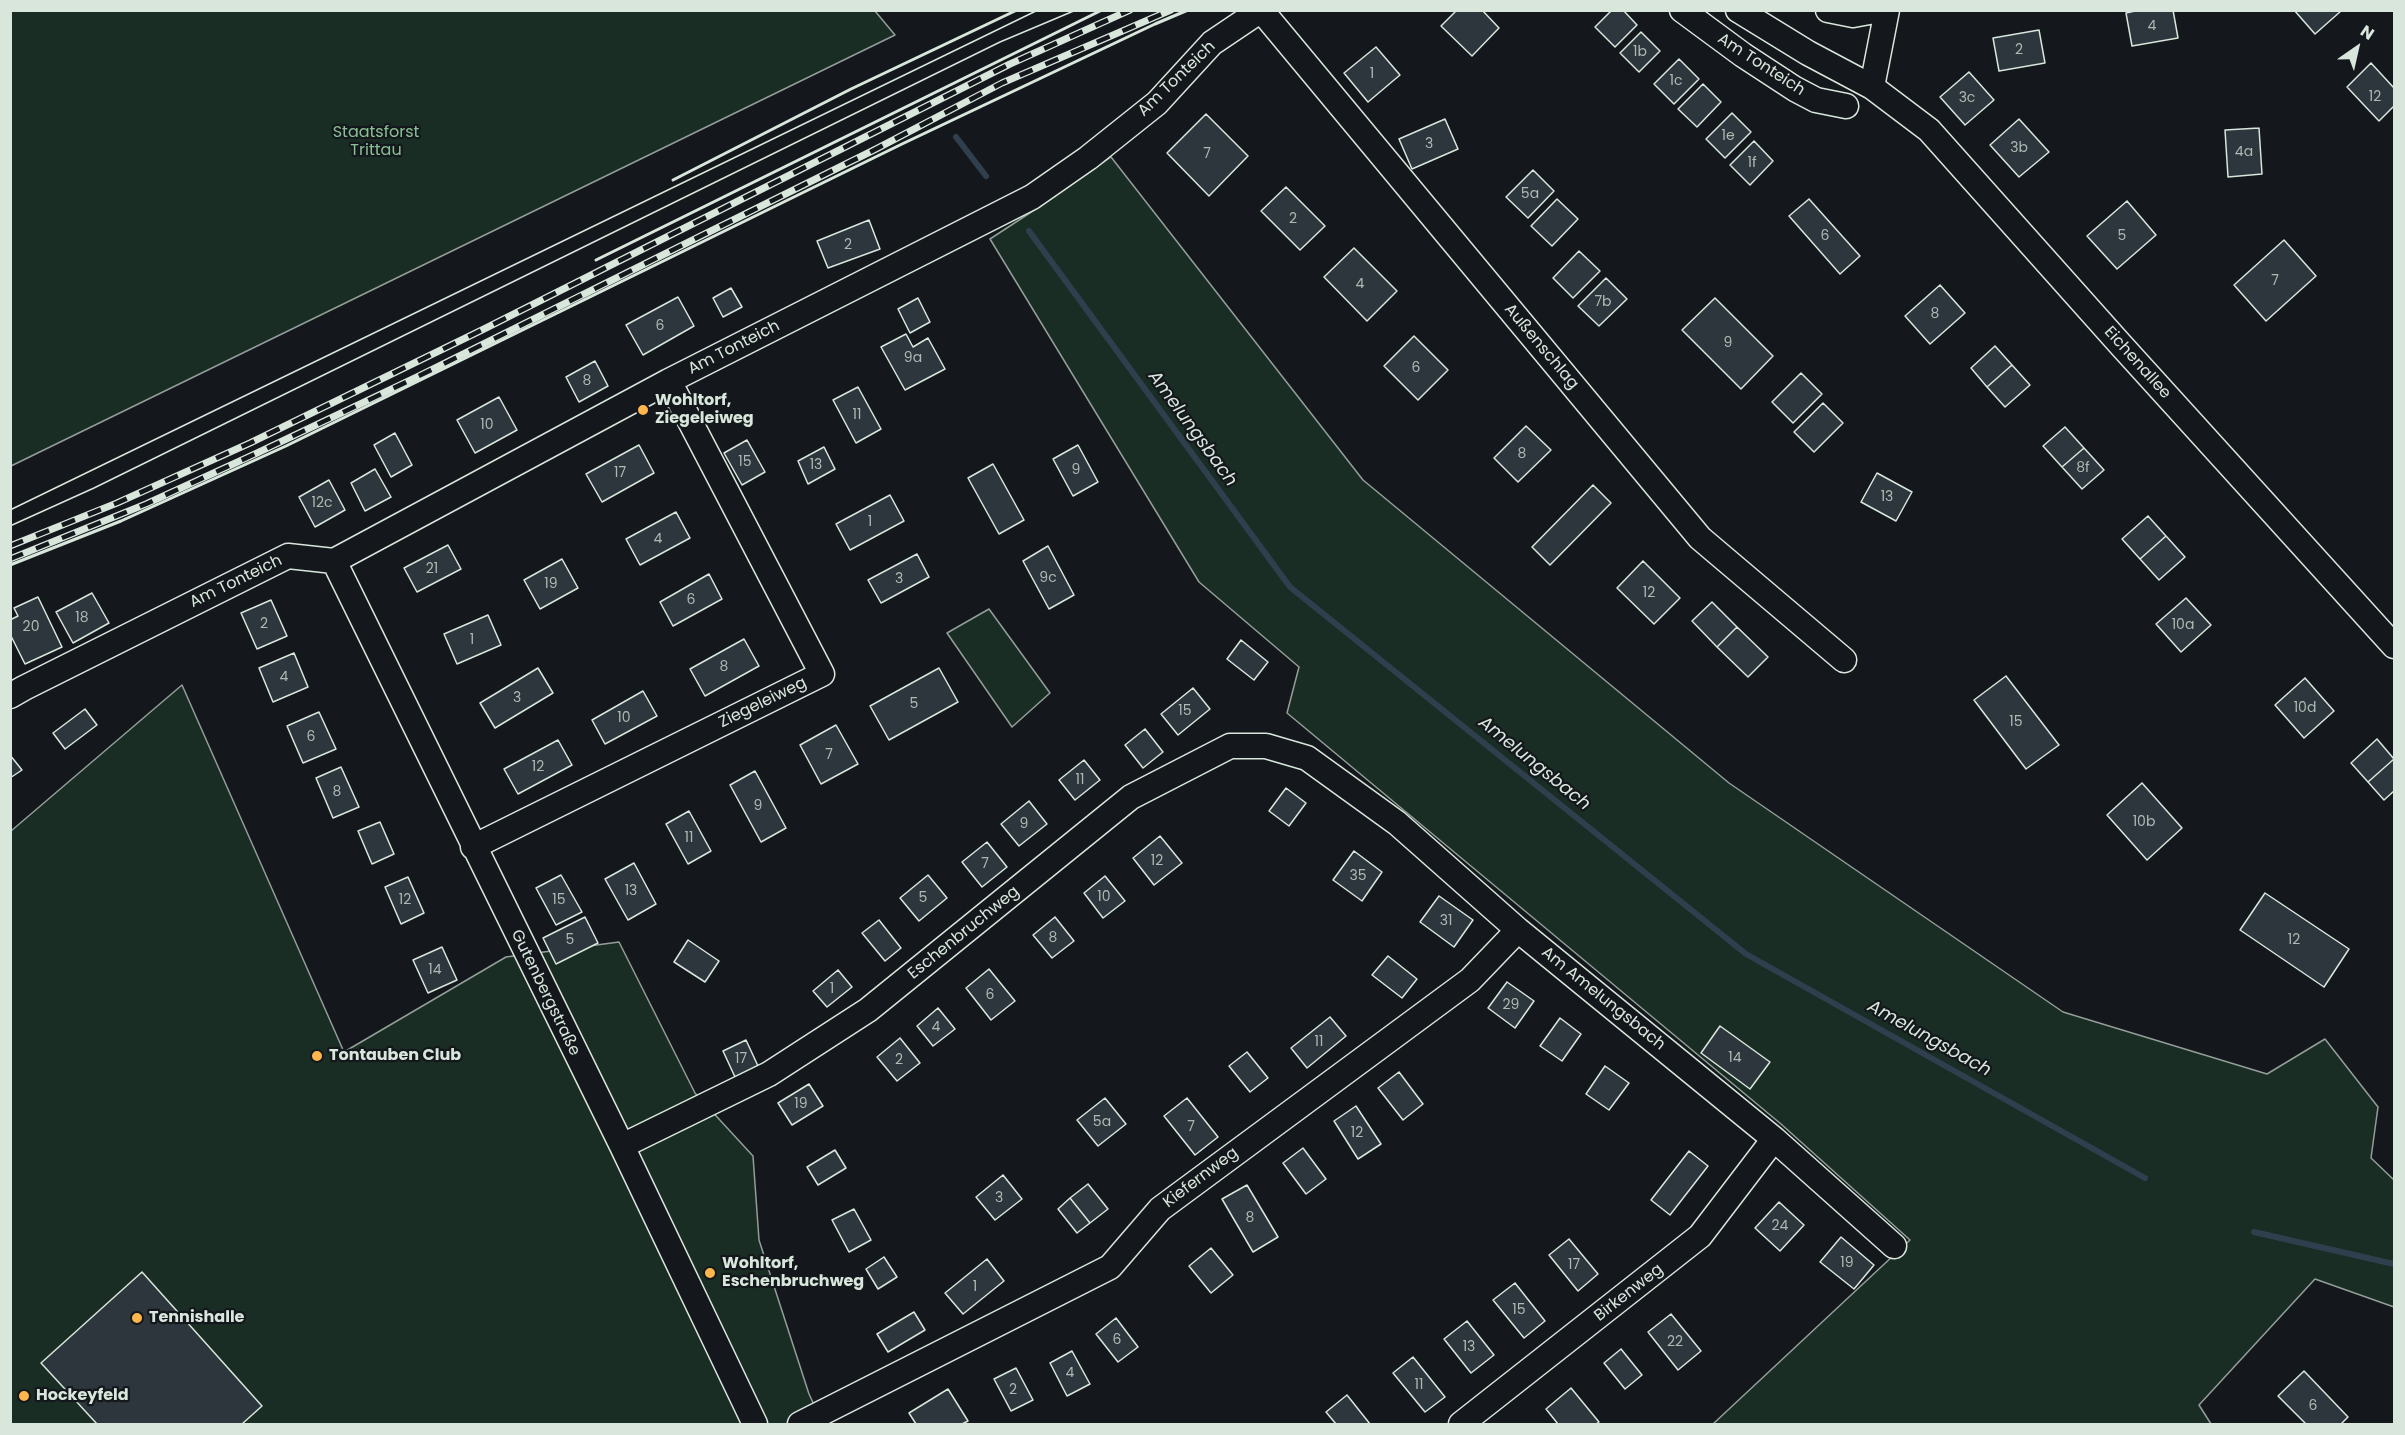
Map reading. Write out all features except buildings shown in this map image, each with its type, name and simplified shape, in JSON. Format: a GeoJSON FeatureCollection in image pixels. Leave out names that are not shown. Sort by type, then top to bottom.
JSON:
{"type":"FeatureCollection","features":[{"type":"Feature","properties":{"kind":"street","name":"Am Tonteich"},"geometry":{"type":"LineString","coordinates":[[10,696],[288,556],[334,561],[669,381],[1032,197],[1088,159],[1157,103],[1212,44],[1261,10]]}},
{"type":"Feature","properties":{"kind":"street","name":"Außenschlag"},"geometry":{"type":"LineString","coordinates":[[1261,10],[1700,538],[1844,660]]}},
{"type":"Feature","properties":{"kind":"street","name":"Am Tonteich"},"geometry":{"type":"LineString","coordinates":[[1682,10],[1743,55],[1796,89],[1816,100],[1846,106]]}},
{"type":"Feature","properties":{"kind":"street","name":"Eichenallee"},"geometry":{"type":"LineString","coordinates":[[1738,10],[1797,47],[1872,87],[1929,130],[2394,646]]}},
{"type":"Feature","properties":{"kind":"street"},"geometry":{"type":"LineString","coordinates":[[1828,10],[1853,15],[1880,10]]}},
{"type":"Feature","properties":{"kind":"street"},"geometry":{"type":"LineString","coordinates":[[1872,87],[1887,10]]}},
{"type":"Feature","properties":{"kind":"street","name":"Ziegeleiweg"},"geometry":{"type":"LineString","coordinates":[[473,847],[822,674],[669,381]]}},
{"type":"Feature","properties":{"kind":"street","name":"Gutenbergstraße"},"geometry":{"type":"LineString","coordinates":[[334,561],[622,1146],[755,1425]]}},
{"type":"Feature","properties":{"kind":"street","name":"Eschenbruchweg"},"geometry":{"type":"LineString","coordinates":[[622,1146],[769,1074],[868,1010],[1131,797],[1230,746],[1266,746],[1307,758]]}},
{"type":"Feature","properties":{"kind":"street","name":"Am Amelungsbach"},"geometry":{"type":"LineString","coordinates":[[1307,758],[1397,823],[1518,930],[1774,1139],[1894,1246]]}},
{"type":"Feature","properties":{"kind":"street","name":"Kiefernweg"},"geometry":{"type":"LineString","coordinates":[[800,1425],[1110,1267],[1160,1209],[1470,980],[1518,930]]}},
{"type":"Feature","properties":{"kind":"street","name":"Birkenweg"},"geometry":{"type":"LineString","coordinates":[[1461,1425],[1700,1236],[1774,1139]]}},
{"type":"Feature","properties":{"kind":"green space","name":"Staatsforst Trittau"},"geometry":{"type":"Polygon","coordinates":[[[11,11],[875,11],[895,35],[11,466],[11,11]]]}},
{"type":"Feature","properties":{"kind":"green space"},"geometry":{"type":"Polygon","coordinates":[[[1111,157],[1363,480],[1729,783],[2063,1012],[2267,1074],[2325,1039],[2378,1107],[2371,1158],[2394,1180],[2394,1307],[2315,1279],[2199,1405],[2211,1424],[1713,1424],[1910,1240],[1781,1124],[1287,713],[1299,667],[1199,582],[990,239],[1111,157]]]}},
{"type":"Feature","properties":{"kind":"green space"},"geometry":{"type":"Polygon","coordinates":[[[989,609],[1050,693],[1012,727],[947,633],[989,609]]]}},
{"type":"Feature","properties":{"kind":"green space"},"geometry":{"type":"Polygon","coordinates":[[[182,685],[344,1052],[506,957],[619,942],[695,1093],[753,1156],[759,1240],[809,1394],[823,1424],[11,1424],[11,831],[182,685]]]}},
{"type":"Feature","properties":{"kind":"waterway","name":"Amelungsbach"},"geometry":{"type":"LineString","coordinates":[[956,137],[986,176]]}},
{"type":"Feature","properties":{"kind":"waterway","name":"Amelungsbach"},"geometry":{"type":"LineString","coordinates":[[1029,231],[1290,587],[1746,954],[2145,1178]]}},
{"type":"Feature","properties":{"kind":"waterway","name":"Amelungsbach"},"geometry":{"type":"LineString","coordinates":[[2254,1232],[2394,1264]]}},
{"type":"Feature","properties":{"kind":"tram line"},"geometry":{"type":"LineString","coordinates":[[10,510],[1038,10]]}},
{"type":"Feature","properties":{"kind":"tram line"},"geometry":{"type":"LineString","coordinates":[[10,526],[94,488],[1000,42],[1076,10]]}},
{"type":"Feature","properties":{"kind":"railway"},"geometry":{"type":"LineString","coordinates":[[10,546],[117,503],[250,443],[484,329],[1010,64],[1130,10]]}},
{"type":"Feature","properties":{"kind":"railway"},"geometry":{"type":"LineString","coordinates":[[10,559],[146,504],[255,454],[417,377],[876,149],[1002,83],[1171,10]]}},
{"type":"Feature","properties":{"kind":"wall"},"geometry":{"type":"LineString","coordinates":[[673,180],[851,89],[1017,10]]}},
{"type":"Feature","properties":{"kind":"wall"},"geometry":{"type":"LineString","coordinates":[[596,260],[1102,10]]}},
{"type":"Feature","properties":{"kind":"wall"},"geometry":{"type":"LineString","coordinates":[[10,565],[121,521],[286,446],[902,144],[1188,10]]}},
{"type":"Feature","properties":{"kind":"place","name":"Wohltorf, Ziegeleiweg"},"geometry":{"type":"Point","coordinates":[643,410]}},
{"type":"Feature","properties":{"kind":"place","name":"Tontauben Club"},"geometry":{"type":"Point","coordinates":[317,1056]}},
{"type":"Feature","properties":{"kind":"place","name":"Wohltorf, Eschenbruchweg"},"geometry":{"type":"Point","coordinates":[710,1273]}},
{"type":"Feature","properties":{"kind":"place","name":"Tennishalle"},"geometry":{"type":"Point","coordinates":[137,1318]}},
{"type":"Feature","properties":{"kind":"place","name":"Hockeyfeld"},"geometry":{"type":"Point","coordinates":[24,1396]}}]}
